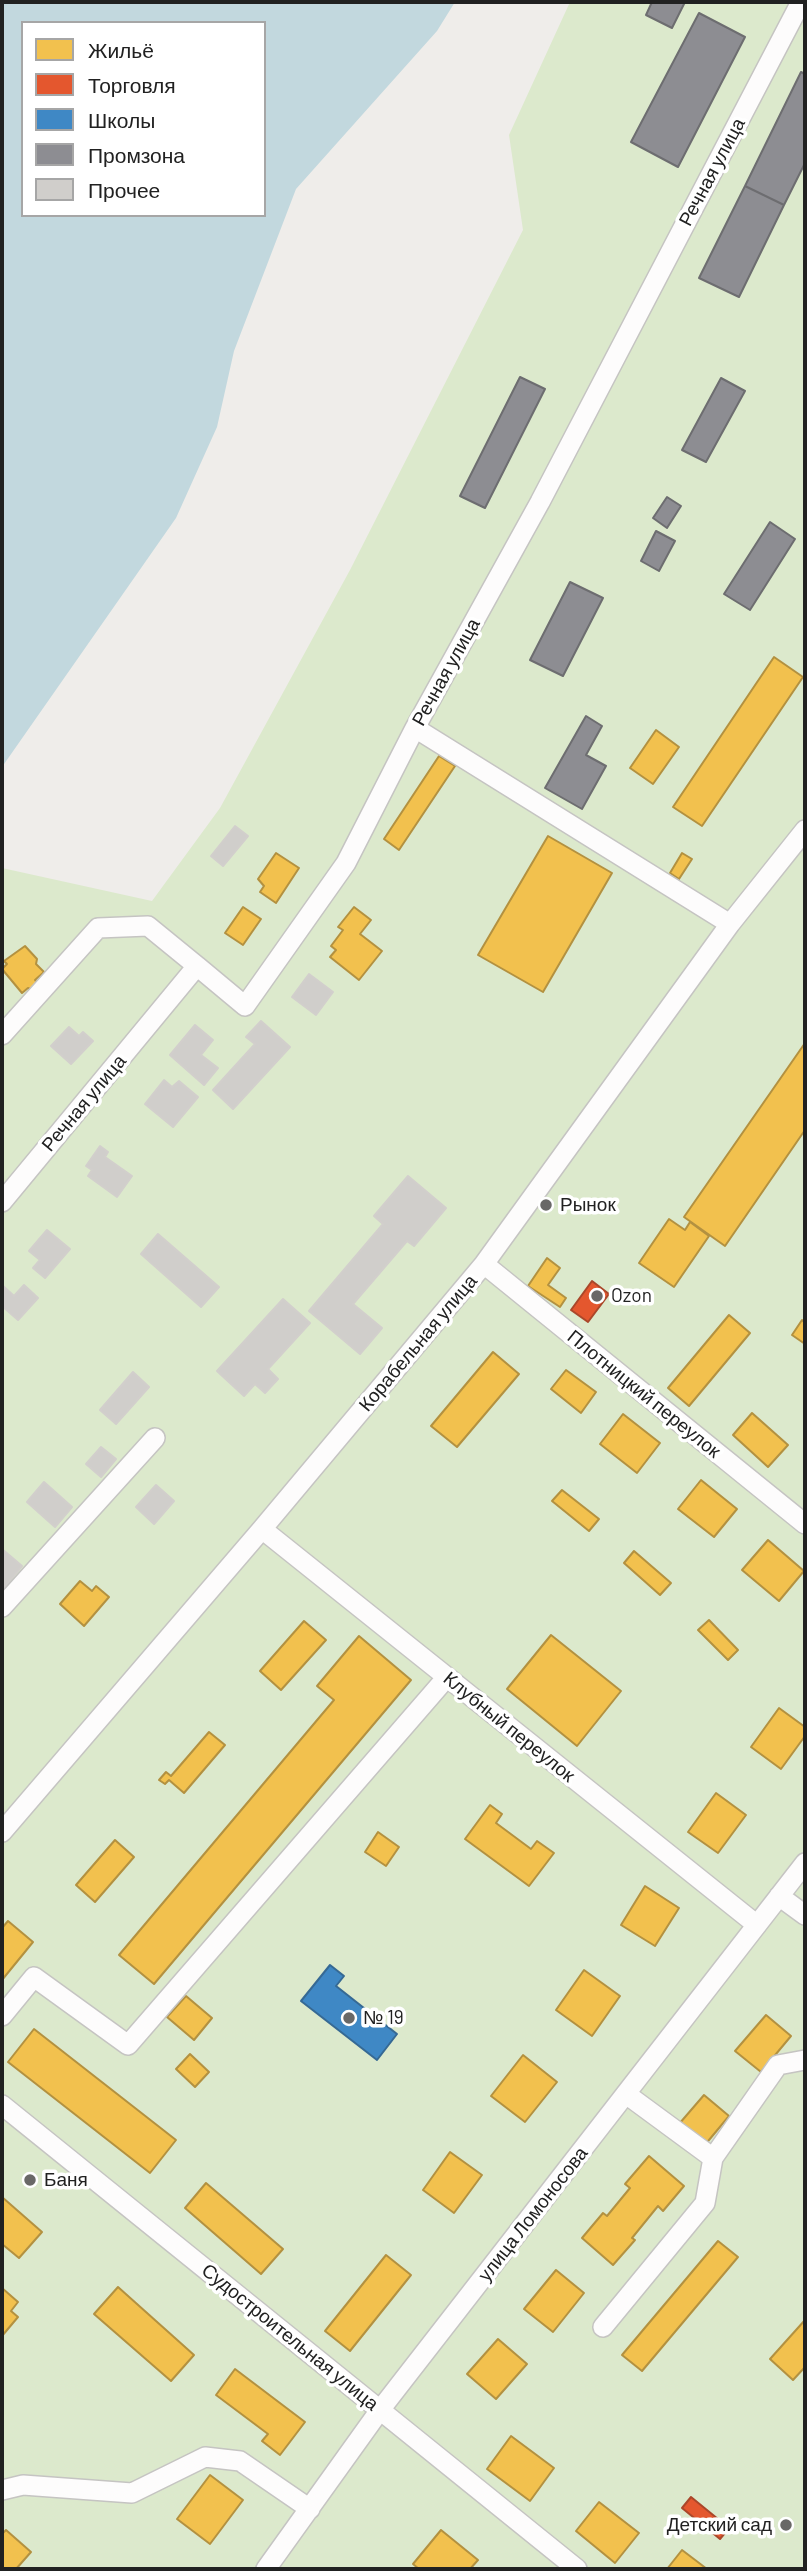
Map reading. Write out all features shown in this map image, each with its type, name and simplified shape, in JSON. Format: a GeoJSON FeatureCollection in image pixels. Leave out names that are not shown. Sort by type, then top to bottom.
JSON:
{"type":"FeatureCollection","features":[{"type":"Feature","properties":{"kind":"street","name":"Речная улица"},"geometry":{"type":"LineString","coordinates":[[2,1202],[197,966],[245,1006],[345,863],[415,728],[540,502],[801,2]]}},
{"type":"Feature","properties":{"kind":"street"},"geometry":{"type":"LineString","coordinates":[[415,728],[730,924]]}},
{"type":"Feature","properties":{"kind":"street","name":"Корабельная улица"},"geometry":{"type":"LineString","coordinates":[[2,1832],[262,1529],[484,1264],[730,924],[805,830]]}},
{"type":"Feature","properties":{"kind":"street"},"geometry":{"type":"LineString","coordinates":[[2,1035],[98,928],[149,926],[197,966]]}},
{"type":"Feature","properties":{"kind":"street","name":"Плотницкий переулок"},"geometry":{"type":"LineString","coordinates":[[484,1264],[805,1524]]}},
{"type":"Feature","properties":{"kind":"street"},"geometry":{"type":"LineString","coordinates":[[2,1608],[155,1438]]}},
{"type":"Feature","properties":{"kind":"street","name":"Клубный переулок"},"geometry":{"type":"LineString","coordinates":[[262,1529],[757,1924]]}},
{"type":"Feature","properties":{"kind":"street"},"geometry":{"type":"LineString","coordinates":[[2,2016],[34,1977],[128,2045],[447,1677]]}},
{"type":"Feature","properties":{"kind":"street","name":"улица Ломоносова"},"geometry":{"type":"LineString","coordinates":[[266,2569],[380,2410],[805,1863]]}},
{"type":"Feature","properties":{"kind":"street"},"geometry":{"type":"LineString","coordinates":[[779,1896],[805,1915]]}},
{"type":"Feature","properties":{"kind":"street"},"geometry":{"type":"LineString","coordinates":[[603,2327],[705,2203],[713,2158],[778,2065],[805,2060]]}},
{"type":"Feature","properties":{"kind":"street"},"geometry":{"type":"LineString","coordinates":[[626,2094],[713,2158]]}},
{"type":"Feature","properties":{"kind":"street","name":"Судостроительная улица"},"geometry":{"type":"LineString","coordinates":[[2,2105],[577,2569]]}},
{"type":"Feature","properties":{"kind":"street"},"geometry":{"type":"LineString","coordinates":[[2,2490],[23,2485],[132,2493],[205,2457],[240,2461],[310,2508]]}},
{"type":"Feature","properties":{"kind":"green space"},"geometry":{"type":"Polygon","coordinates":[[[570,2],[805,2],[805,2569],[2,2569],[2,868],[152,901],[220,808],[350,570],[523,230],[509,135],[570,2]]]}},
{"type":"Feature","properties":{"kind":"water"},"geometry":{"type":"Polygon","coordinates":[[[2,2],[455,2],[437,31],[296,189],[234,351],[217,427],[176,518],[2,767],[2,2]]]}},
{"type":"Feature","properties":{"kind":"building: Жильё"},"geometry":{"type":"Polygon","coordinates":[[[774,657],[803,677],[702,826],[673,807],[774,657]]]}},
{"type":"Feature","properties":{"kind":"building: Жильё"},"geometry":{"type":"Polygon","coordinates":[[[656,730],[679,747],[653,784],[630,768],[656,730]]]}},
{"type":"Feature","properties":{"kind":"building: Жильё"},"geometry":{"type":"Polygon","coordinates":[[[439,756],[455,766],[399,850],[384,839],[439,756]]]}},
{"type":"Feature","properties":{"kind":"building: Жильё"},"geometry":{"type":"Polygon","coordinates":[[[548,836],[612,873],[543,992],[478,955],[548,836]]]}},
{"type":"Feature","properties":{"kind":"building: Жильё"},"geometry":{"type":"Polygon","coordinates":[[[276,853],[299,868],[276,903],[260,892],[264,886],[258,879],[276,853]]]}},
{"type":"Feature","properties":{"kind":"building: Жильё"},"geometry":{"type":"Polygon","coordinates":[[[682,853],[692,859],[679,879],[670,873],[682,853]]]}},
{"type":"Feature","properties":{"kind":"building: Жильё"},"geometry":{"type":"Polygon","coordinates":[[[243,907],[261,919],[243,945],[225,933],[243,907]]]}},
{"type":"Feature","properties":{"kind":"building: Жильё"},"geometry":{"type":"Polygon","coordinates":[[[354,907],[371,920],[360,934],[382,951],[359,980],[330,957],[336,950],[331,946],[343,930],[338,927],[354,907]]]}},
{"type":"Feature","properties":{"kind":"building: Жильё"},"geometry":{"type":"Polygon","coordinates":[[[25,946],[44,972],[35,980],[38,983],[32,990],[28,988],[22,993],[2,969],[7,964],[4,961],[25,946]]]}},
{"type":"Feature","properties":{"kind":"building: Жильё"},"geometry":{"type":"Polygon","coordinates":[[[805,1043],[805,1130],[725,1246],[684,1217],[805,1043]]]}},
{"type":"Feature","properties":{"kind":"building: Жильё"},"geometry":{"type":"Polygon","coordinates":[[[669,1219],[685,1230],[690,1222],[709,1236],[674,1287],[639,1263],[669,1219]]]}},
{"type":"Feature","properties":{"kind":"building: Жильё"},"geometry":{"type":"Polygon","coordinates":[[[547,1258],[560,1268],[548,1285],[566,1298],[560,1307],[528,1286],[547,1258]]]}},
{"type":"Feature","properties":{"kind":"building: Жильё"},"geometry":{"type":"Polygon","coordinates":[[[729,1315],[750,1333],[689,1406],[668,1388],[729,1315]]]}},
{"type":"Feature","properties":{"kind":"building: Жильё"},"geometry":{"type":"Polygon","coordinates":[[[802,1320],[805,1323],[805,1344],[792,1335],[802,1320]]]}},
{"type":"Feature","properties":{"kind":"building: Жильё"},"geometry":{"type":"Polygon","coordinates":[[[493,1352],[519,1374],[457,1447],[431,1426],[493,1352]]]}},
{"type":"Feature","properties":{"kind":"building: Жильё"},"geometry":{"type":"Polygon","coordinates":[[[566,1370],[596,1392],[581,1413],[551,1389],[566,1370]]]}},
{"type":"Feature","properties":{"kind":"building: Жильё"},"geometry":{"type":"Polygon","coordinates":[[[752,1413],[788,1445],[768,1467],[733,1435],[752,1413]]]}},
{"type":"Feature","properties":{"kind":"building: Жильё"},"geometry":{"type":"Polygon","coordinates":[[[623,1414],[660,1443],[637,1473],[600,1444],[623,1414]]]}},
{"type":"Feature","properties":{"kind":"building: Жильё"},"geometry":{"type":"Polygon","coordinates":[[[701,1480],[737,1509],[714,1537],[678,1509],[701,1480]]]}},
{"type":"Feature","properties":{"kind":"building: Жильё"},"geometry":{"type":"Polygon","coordinates":[[[562,1490],[599,1519],[589,1531],[552,1501],[562,1490]]]}},
{"type":"Feature","properties":{"kind":"building: Жильё"},"geometry":{"type":"Polygon","coordinates":[[[768,1540],[804,1571],[779,1601],[742,1570],[768,1540]]]}},
{"type":"Feature","properties":{"kind":"building: Жильё"},"geometry":{"type":"Polygon","coordinates":[[[634,1551],[671,1583],[660,1595],[624,1563],[634,1551]]]}},
{"type":"Feature","properties":{"kind":"building: Жильё"},"geometry":{"type":"Polygon","coordinates":[[[80,1581],[92,1591],[96,1586],[109,1597],[84,1626],[60,1604],[80,1581]]]}},
{"type":"Feature","properties":{"kind":"building: Жильё"},"geometry":{"type":"Polygon","coordinates":[[[709,1620],[738,1650],[728,1660],[698,1630],[709,1620]]]}},
{"type":"Feature","properties":{"kind":"building: Жильё"},"geometry":{"type":"Polygon","coordinates":[[[304,1621],[326,1640],[281,1690],[260,1671],[304,1621]]]}},
{"type":"Feature","properties":{"kind":"building: Жильё"},"geometry":{"type":"Polygon","coordinates":[[[551,1635],[621,1691],[577,1746],[507,1689],[551,1635]]]}},
{"type":"Feature","properties":{"kind":"building: Жильё"},"geometry":{"type":"Polygon","coordinates":[[[359,1636],[411,1680],[154,1984],[119,1955],[334,1700],[317,1686],[359,1636]]]}},
{"type":"Feature","properties":{"kind":"building: Жильё"},"geometry":{"type":"Polygon","coordinates":[[[779,1708],[805,1727],[805,1736],[781,1769],[751,1747],[779,1708]]]}},
{"type":"Feature","properties":{"kind":"building: Жильё"},"geometry":{"type":"Polygon","coordinates":[[[209,1732],[225,1745],[184,1793],[169,1780],[165,1784],[159,1780],[166,1772],[171,1776],[209,1732]]]}},
{"type":"Feature","properties":{"kind":"building: Жильё"},"geometry":{"type":"Polygon","coordinates":[[[716,1793],[746,1815],[718,1853],[688,1832],[716,1793]]]}},
{"type":"Feature","properties":{"kind":"building: Жильё"},"geometry":{"type":"Polygon","coordinates":[[[490,1805],[502,1814],[496,1823],[531,1849],[537,1841],[554,1853],[529,1886],[465,1839],[490,1805]]]}},
{"type":"Feature","properties":{"kind":"building: Жильё"},"geometry":{"type":"Polygon","coordinates":[[[378,1832],[399,1847],[386,1866],[365,1852],[378,1832]]]}},
{"type":"Feature","properties":{"kind":"building: Жильё"},"geometry":{"type":"Polygon","coordinates":[[[115,1840],[134,1857],[95,1902],[76,1885],[115,1840]]]}},
{"type":"Feature","properties":{"kind":"building: Жильё"},"geometry":{"type":"Polygon","coordinates":[[[645,1886],[679,1908],[655,1946],[621,1925],[645,1886]]]}},
{"type":"Feature","properties":{"kind":"building: Жильё"},"geometry":{"type":"Polygon","coordinates":[[[8,1921],[33,1942],[2,1980],[2,1928],[8,1921]]]}},
{"type":"Feature","properties":{"kind":"building: Жильё"},"geometry":{"type":"Polygon","coordinates":[[[584,1970],[620,1996],[592,2036],[556,2010],[584,1970]]]}},
{"type":"Feature","properties":{"kind":"building: Жильё"},"geometry":{"type":"Polygon","coordinates":[[[186,1996],[212,2018],[194,2040],[167,2017],[186,1996]]]}},
{"type":"Feature","properties":{"kind":"building: Жильё"},"geometry":{"type":"Polygon","coordinates":[[[766,2015],[791,2036],[761,2072],[735,2051],[766,2015]]]}},
{"type":"Feature","properties":{"kind":"building: Жильё"},"geometry":{"type":"Polygon","coordinates":[[[34,2029],[176,2140],[150,2173],[8,2062],[34,2029]]]}},
{"type":"Feature","properties":{"kind":"building: Жильё"},"geometry":{"type":"Polygon","coordinates":[[[190,2054],[209,2072],[195,2087],[176,2069],[190,2054]]]}},
{"type":"Feature","properties":{"kind":"building: Жильё"},"geometry":{"type":"Polygon","coordinates":[[[523,2055],[557,2082],[525,2122],[491,2096],[523,2055]]]}},
{"type":"Feature","properties":{"kind":"building: Жильё"},"geometry":{"type":"Polygon","coordinates":[[[704,2095],[729,2116],[699,2152],[673,2131],[704,2095]]]}},
{"type":"Feature","properties":{"kind":"building: Жильё"},"geometry":{"type":"Polygon","coordinates":[[[450,2152],[482,2175],[454,2213],[423,2190],[450,2152]]]}},
{"type":"Feature","properties":{"kind":"building: Жильё"},"geometry":{"type":"Polygon","coordinates":[[[649,2156],[684,2186],[663,2211],[658,2206],[632,2238],[635,2240],[613,2265],[582,2238],[603,2213],[607,2216],[630,2188],[625,2184],[649,2156]]]}},
{"type":"Feature","properties":{"kind":"building: Жильё"},"geometry":{"type":"Polygon","coordinates":[[[206,2183],[283,2249],[261,2274],[185,2208],[206,2183]]]}},
{"type":"Feature","properties":{"kind":"building: Жильё"},"geometry":{"type":"Polygon","coordinates":[[[2,2197],[42,2232],[19,2258],[2,2244],[2,2197]]]}},
{"type":"Feature","properties":{"kind":"building: Жильё"},"geometry":{"type":"Polygon","coordinates":[[[718,2241],[738,2257],[642,2371],[622,2355],[718,2241]]]}},
{"type":"Feature","properties":{"kind":"building: Жильё"},"geometry":{"type":"Polygon","coordinates":[[[386,2255],[411,2275],[350,2351],[325,2331],[386,2255]]]}},
{"type":"Feature","properties":{"kind":"building: Жильё"},"geometry":{"type":"Polygon","coordinates":[[[556,2270],[584,2293],[553,2332],[524,2309],[556,2270]]]}},
{"type":"Feature","properties":{"kind":"building: Жильё"},"geometry":{"type":"Polygon","coordinates":[[[118,2287],[194,2355],[171,2381],[94,2314],[118,2287]]]}},
{"type":"Feature","properties":{"kind":"building: Жильё"},"geometry":{"type":"Polygon","coordinates":[[[2,2288],[18,2302],[11,2311],[18,2317],[2,2336],[2,2288]]]}},
{"type":"Feature","properties":{"kind":"building: Жильё"},"geometry":{"type":"Polygon","coordinates":[[[805,2320],[805,2367],[793,2380],[770,2359],[805,2320]]]}},
{"type":"Feature","properties":{"kind":"building: Жильё"},"geometry":{"type":"Polygon","coordinates":[[[498,2339],[527,2364],[496,2399],[467,2374],[498,2339]]]}},
{"type":"Feature","properties":{"kind":"building: Жильё"},"geometry":{"type":"Polygon","coordinates":[[[235,2369],[305,2422],[280,2455],[262,2441],[268,2434],[216,2395],[235,2369]]]}},
{"type":"Feature","properties":{"kind":"building: Жильё"},"geometry":{"type":"Polygon","coordinates":[[[511,2436],[554,2468],[530,2501],[487,2469],[511,2436]]]}},
{"type":"Feature","properties":{"kind":"building: Жильё"},"geometry":{"type":"Polygon","coordinates":[[[210,2475],[243,2500],[210,2544],[177,2519],[210,2475]]]}},
{"type":"Feature","properties":{"kind":"building: Жильё"},"geometry":{"type":"Polygon","coordinates":[[[599,2502],[639,2533],[615,2563],[576,2531],[599,2502]]]}},
{"type":"Feature","properties":{"kind":"building: Жильё"},"geometry":{"type":"Polygon","coordinates":[[[6,2530],[31,2552],[16,2569],[2,2569],[2,2534],[6,2530]]]}},
{"type":"Feature","properties":{"kind":"building: Жильё"},"geometry":{"type":"Polygon","coordinates":[[[441,2530],[478,2560],[470,2569],[419,2569],[413,2564],[441,2530]]]}},
{"type":"Feature","properties":{"kind":"building: Жильё"},"geometry":{"type":"Polygon","coordinates":[[[682,2550],[707,2569],[667,2569],[682,2550]]]}},
{"type":"Feature","properties":{"kind":"building: Торговля"},"geometry":{"type":"Polygon","coordinates":[[[592,1281],[609,1294],[588,1322],[571,1310],[592,1281]]]}},
{"type":"Feature","properties":{"kind":"building: Торговля"},"geometry":{"type":"Polygon","coordinates":[[[691,2497],[729,2528],[720,2539],[682,2508],[691,2497]]]}},
{"type":"Feature","properties":{"kind":"building: Школы","name":"№ 19"},"geometry":{"type":"Polygon","coordinates":[[[330,1965],[344,1976],[336,1986],[397,2034],[377,2060],[301,2001],[330,1965]]]}},
{"type":"Feature","properties":{"kind":"building: Промзона"},"geometry":{"type":"Polygon","coordinates":[[[652,2],[685,2],[672,28],[646,15],[652,2]]]}},
{"type":"Feature","properties":{"kind":"building: Промзона"},"geometry":{"type":"Polygon","coordinates":[[[699,13],[745,37],[678,167],[631,142],[699,13]]]}},
{"type":"Feature","properties":{"kind":"building: Промзона"},"geometry":{"type":"Polygon","coordinates":[[[801,72],[805,74],[805,163],[784,205],[745,186],[801,72]]]}},
{"type":"Feature","properties":{"kind":"building: Промзона"},"geometry":{"type":"Polygon","coordinates":[[[745,186],[784,205],[739,297],[699,278],[745,186]]]}},
{"type":"Feature","properties":{"kind":"building: Промзона"},"geometry":{"type":"Polygon","coordinates":[[[520,377],[545,389],[485,508],[460,496],[520,377]]]}},
{"type":"Feature","properties":{"kind":"building: Промзона"},"geometry":{"type":"Polygon","coordinates":[[[721,378],[745,391],[706,462],[682,450],[721,378]]]}},
{"type":"Feature","properties":{"kind":"building: Промзона"},"geometry":{"type":"Polygon","coordinates":[[[667,497],[681,506],[667,528],[653,518],[667,497]]]}},
{"type":"Feature","properties":{"kind":"building: Промзона"},"geometry":{"type":"Polygon","coordinates":[[[770,522],[795,539],[750,610],[724,594],[770,522]]]}},
{"type":"Feature","properties":{"kind":"building: Промзона"},"geometry":{"type":"Polygon","coordinates":[[[656,531],[675,541],[659,571],[641,561],[656,531]]]}},
{"type":"Feature","properties":{"kind":"building: Промзона"},"geometry":{"type":"Polygon","coordinates":[[[570,582],[603,598],[563,676],[530,660],[570,582]]]}},
{"type":"Feature","properties":{"kind":"building: Промзона"},"geometry":{"type":"Polygon","coordinates":[[[586,716],[602,726],[586,755],[606,766],[582,809],[545,788],[586,716]]]}},
{"type":"Feature","properties":{"kind":"building: Прочее"},"geometry":{"type":"Polygon","coordinates":[[[235,826],[248,836],[223,866],[211,856],[235,826]]]}},
{"type":"Feature","properties":{"kind":"building: Прочее"},"geometry":{"type":"Polygon","coordinates":[[[309,974],[333,992],[316,1015],[292,997],[309,974]]]}},
{"type":"Feature","properties":{"kind":"building: Прочее"},"geometry":{"type":"Polygon","coordinates":[[[261,1021],[290,1047],[233,1109],[213,1090],[255,1044],[246,1037],[261,1021]]]}},
{"type":"Feature","properties":{"kind":"building: Прочее"},"geometry":{"type":"Polygon","coordinates":[[[195,1025],[213,1040],[201,1055],[218,1068],[204,1085],[170,1055],[195,1025]]]}},
{"type":"Feature","properties":{"kind":"building: Прочее"},"geometry":{"type":"Polygon","coordinates":[[[69,1027],[79,1036],[83,1032],[93,1041],[71,1064],[51,1046],[69,1027]]]}},
{"type":"Feature","properties":{"kind":"building: Прочее"},"geometry":{"type":"Polygon","coordinates":[[[164,1080],[172,1087],[179,1081],[198,1097],[173,1127],[145,1104],[164,1080]]]}},
{"type":"Feature","properties":{"kind":"building: Прочее"},"geometry":{"type":"Polygon","coordinates":[[[100,1146],[108,1152],[105,1157],[132,1176],[117,1197],[88,1176],[92,1170],[86,1166],[100,1146]]]}},
{"type":"Feature","properties":{"kind":"building: Прочее"},"geometry":{"type":"Polygon","coordinates":[[[408,1176],[446,1208],[414,1246],[407,1241],[353,1304],[382,1328],[360,1354],[309,1311],[383,1224],[374,1216],[408,1176]]]}},
{"type":"Feature","properties":{"kind":"building: Прочее"},"geometry":{"type":"Polygon","coordinates":[[[47,1230],[70,1249],[45,1278],[33,1268],[40,1260],[29,1251],[47,1230]]]}},
{"type":"Feature","properties":{"kind":"building: Прочее"},"geometry":{"type":"Polygon","coordinates":[[[158,1234],[219,1287],[201,1307],[141,1254],[158,1234]]]}},
{"type":"Feature","properties":{"kind":"building: Прочее"},"geometry":{"type":"Polygon","coordinates":[[[2,1285],[14,1296],[24,1285],[38,1298],[18,1320],[2,1306],[2,1285]]]}},
{"type":"Feature","properties":{"kind":"building: Прочее"},"geometry":{"type":"Polygon","coordinates":[[[283,1299],[310,1323],[268,1369],[278,1379],[265,1393],[255,1384],[244,1396],[217,1371],[283,1299]]]}},
{"type":"Feature","properties":{"kind":"building: Прочее"},"geometry":{"type":"Polygon","coordinates":[[[133,1372],[149,1387],[116,1424],[100,1410],[133,1372]]]}},
{"type":"Feature","properties":{"kind":"building: Прочее"},"geometry":{"type":"Polygon","coordinates":[[[101,1447],[116,1459],[101,1477],[86,1464],[101,1447]]]}},
{"type":"Feature","properties":{"kind":"building: Прочее"},"geometry":{"type":"Polygon","coordinates":[[[44,1482],[72,1507],[55,1527],[27,1502],[44,1482]]]}},
{"type":"Feature","properties":{"kind":"building: Прочее"},"geometry":{"type":"Polygon","coordinates":[[[156,1485],[174,1501],[154,1524],[136,1507],[156,1485]]]}},
{"type":"Feature","properties":{"kind":"building: Прочее"},"geometry":{"type":"Polygon","coordinates":[[[2,1549],[22,1566],[3,1589],[2,1588],[2,1549]]]}},
{"type":"Feature","properties":{"kind":"place","name":"Рынок"},"geometry":{"type":"Point","coordinates":[546,1205]}},
{"type":"Feature","properties":{"kind":"place","name":"Ozon"},"geometry":{"type":"Point","coordinates":[597,1296]}},
{"type":"Feature","properties":{"kind":"place","name":"№ 19"},"geometry":{"type":"Point","coordinates":[349,2018]}},
{"type":"Feature","properties":{"kind":"place","name":"Баня"},"geometry":{"type":"Point","coordinates":[30,2180]}},
{"type":"Feature","properties":{"kind":"place","name":"Детский сад"},"geometry":{"type":"Point","coordinates":[786,2525]}}]}
